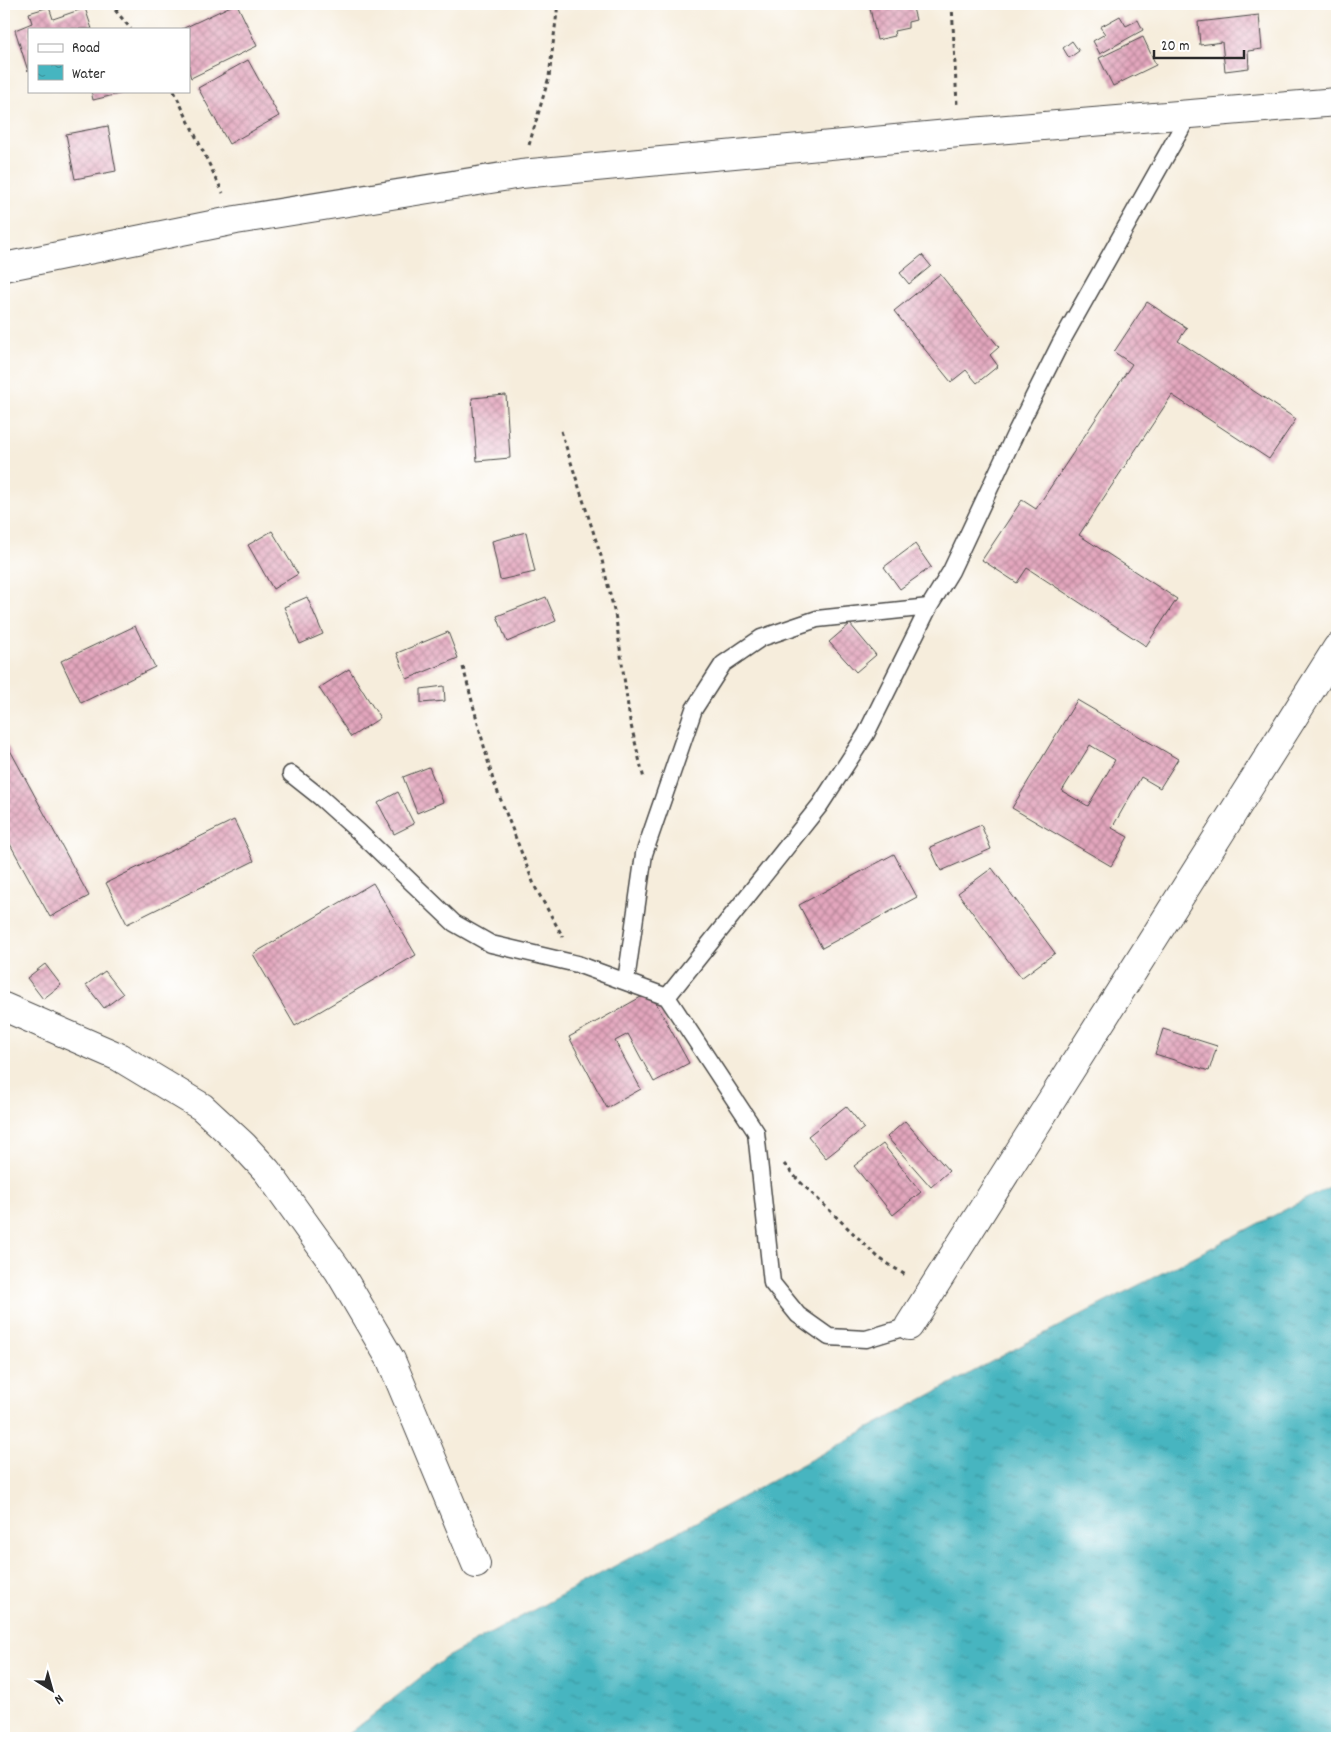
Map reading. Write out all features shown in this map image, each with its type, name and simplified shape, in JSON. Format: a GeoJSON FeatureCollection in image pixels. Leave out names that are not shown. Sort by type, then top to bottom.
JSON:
{"type":"FeatureCollection","features":[{"type":"Feature","properties":{"kind":"street"},"geometry":{"type":"LineString","coordinates":[[4,267],[236,220],[521,174],[959,133],[1337,102]]}},
{"type":"Feature","properties":{"kind":"street"},"geometry":{"type":"LineString","coordinates":[[909,1326],[1337,648]]}},
{"type":"Feature","properties":{"kind":"street"},"geometry":{"type":"LineString","coordinates":[[4,1007],[119,1057],[202,1106],[243,1144],[267,1171],[338,1270],[391,1360],[476,1564]]}},
{"type":"Feature","properties":{"kind":"lane"},"geometry":{"type":"LineString","coordinates":[[667,997],[820,805],[866,734],[929,607],[951,571],[1017,430],[1060,344],[1189,115]]}},
{"type":"Feature","properties":{"kind":"lane"},"geometry":{"type":"LineString","coordinates":[[626,981],[644,854],[654,821],[694,709],[723,664],[761,638],[817,619],[929,607]]}},
{"type":"Feature","properties":{"kind":"lane"},"geometry":{"type":"LineString","coordinates":[[291,774],[353,827],[454,923],[491,944],[577,964],[667,997],[756,1132],[772,1284],[798,1315],[830,1336],[866,1339],[909,1326]]}},
{"type":"Feature","properties":{"kind":"path"},"geometry":{"type":"LineString","coordinates":[[110,4],[130,28]]}},
{"type":"Feature","properties":{"kind":"path"},"geometry":{"type":"LineString","coordinates":[[116,11],[120,4]]}},
{"type":"Feature","properties":{"kind":"path"},"geometry":{"type":"LineString","coordinates":[[521,174],[549,77],[558,4]]}},
{"type":"Feature","properties":{"kind":"path"},"geometry":{"type":"LineString","coordinates":[[952,4],[959,133]]}},
{"type":"Feature","properties":{"kind":"path"},"geometry":{"type":"LineString","coordinates":[[174,92],[236,220]]}},
{"type":"Feature","properties":{"kind":"path"},"geometry":{"type":"LineString","coordinates":[[561,431],[587,507],[610,592],[616,619],[630,721],[654,821]]}},
{"type":"Feature","properties":{"kind":"path"},"geometry":{"type":"LineString","coordinates":[[463,667],[494,780],[536,887],[577,964]]}},
{"type":"Feature","properties":{"kind":"path"},"geometry":{"type":"LineString","coordinates":[[756,1132],[798,1180],[880,1258],[907,1276],[942,1273]]}},
{"type":"Feature","properties":{"kind":"water"},"geometry":{"type":"Polygon","coordinates":[[[1337,1183],[1337,1738],[344,1738],[445,1658],[1026,1343],[1337,1183]]]}},
{"type":"Feature","properties":{"kind":"building"},"geometry":{"type":"Polygon","coordinates":[[[237,4],[257,46],[191,78],[190,28],[184,28],[237,4]]]}},
{"type":"Feature","properties":{"kind":"building"},"geometry":{"type":"Polygon","coordinates":[[[869,4],[912,4],[916,20],[908,22],[908,28],[894,31],[895,36],[877,40],[869,4]]]}},
{"type":"Feature","properties":{"kind":"building"},"geometry":{"type":"Polygon","coordinates":[[[49,7],[53,19],[85,8],[92,28],[28,28],[28,71],[15,30],[32,23],[29,13],[49,7]]]}},
{"type":"Feature","properties":{"kind":"building"},"geometry":{"type":"Polygon","coordinates":[[[1259,15],[1262,49],[1248,51],[1249,68],[1225,71],[1222,42],[1200,45],[1198,22],[1259,15]]]}},
{"type":"Feature","properties":{"kind":"building"},"geometry":{"type":"Polygon","coordinates":[[[1120,16],[1126,26],[1138,20],[1143,30],[1100,54],[1093,41],[1105,34],[1100,27],[1120,16]]]}},
{"type":"Feature","properties":{"kind":"building"},"geometry":{"type":"Polygon","coordinates":[[[1143,37],[1156,65],[1113,86],[1099,58],[1143,37]]]}},
{"type":"Feature","properties":{"kind":"building"},"geometry":{"type":"Polygon","coordinates":[[[1072,41],[1079,51],[1069,58],[1063,48],[1072,41]]]}},
{"type":"Feature","properties":{"kind":"building"},"geometry":{"type":"Polygon","coordinates":[[[248,60],[279,116],[229,144],[198,88],[248,60]]]}},
{"type":"Feature","properties":{"kind":"building"},"geometry":{"type":"Polygon","coordinates":[[[91,92],[127,92],[93,100],[91,92]]]}},
{"type":"Feature","properties":{"kind":"building"},"geometry":{"type":"Polygon","coordinates":[[[108,126],[116,171],[75,179],[66,134],[108,126]]]}},
{"type":"Feature","properties":{"kind":"building"},"geometry":{"type":"Polygon","coordinates":[[[922,255],[931,266],[909,284],[900,273],[922,255]]]}},
{"type":"Feature","properties":{"kind":"building"},"geometry":{"type":"Polygon","coordinates":[[[940,274],[999,347],[990,355],[998,366],[977,383],[966,370],[951,382],[894,311],[940,274]]]}},
{"type":"Feature","properties":{"kind":"building"},"geometry":{"type":"Polygon","coordinates":[[[1147,302],[1187,328],[1178,341],[1296,419],[1269,459],[1172,395],[1079,535],[1177,599],[1146,646],[1027,568],[1017,583],[982,560],[1022,500],[1036,509],[1132,364],[1114,352],[1147,302]]]}},
{"type":"Feature","properties":{"kind":"building"},"geometry":{"type":"Polygon","coordinates":[[[506,395],[510,458],[477,461],[472,398],[506,395]]]}},
{"type":"Feature","properties":{"kind":"building"},"geometry":{"type":"Polygon","coordinates":[[[272,531],[298,574],[273,589],[248,545],[272,531]]]}},
{"type":"Feature","properties":{"kind":"building"},"geometry":{"type":"Polygon","coordinates":[[[526,532],[535,572],[500,580],[492,541],[526,532]]]}},
{"type":"Feature","properties":{"kind":"building"},"geometry":{"type":"Polygon","coordinates":[[[915,544],[931,567],[900,589],[884,567],[915,544]]]}},
{"type":"Feature","properties":{"kind":"building"},"geometry":{"type":"Polygon","coordinates":[[[307,597],[323,634],[300,644],[284,607],[307,597]]]}},
{"type":"Feature","properties":{"kind":"building"},"geometry":{"type":"Polygon","coordinates":[[[546,597],[556,621],[507,642],[497,616],[546,597]]]}},
{"type":"Feature","properties":{"kind":"building"},"geometry":{"type":"Polygon","coordinates":[[[850,624],[876,655],[856,672],[829,642],[850,624]]]}},
{"type":"Feature","properties":{"kind":"building"},"geometry":{"type":"Polygon","coordinates":[[[135,626],[155,667],[81,703],[61,661],[135,626]]]}},
{"type":"Feature","properties":{"kind":"building"},"geometry":{"type":"Polygon","coordinates":[[[448,632],[458,658],[407,679],[397,653],[448,632]]]}},
{"type":"Feature","properties":{"kind":"building"},"geometry":{"type":"Polygon","coordinates":[[[349,669],[380,718],[351,737],[319,688],[349,669]]]}},
{"type":"Feature","properties":{"kind":"building"},"geometry":{"type":"Polygon","coordinates":[[[444,686],[445,701],[421,703],[421,689],[444,686]]]}},
{"type":"Feature","properties":{"kind":"building"},"geometry":{"type":"Polygon","coordinates":[[[1077,700],[1178,759],[1160,788],[1141,777],[1112,828],[1128,837],[1111,866],[1012,808],[1077,700]],[[1090,745],[1062,791],[1088,806],[1115,760],[1090,745]]]}},
{"type":"Feature","properties":{"kind":"building"},"geometry":{"type":"Polygon","coordinates":[[[4,739],[89,896],[50,917],[4,833],[4,739]]]}},
{"type":"Feature","properties":{"kind":"building"},"geometry":{"type":"Polygon","coordinates":[[[429,767],[443,802],[417,813],[403,777],[429,767]]]}},
{"type":"Feature","properties":{"kind":"building"},"geometry":{"type":"Polygon","coordinates":[[[398,792],[414,824],[394,834],[378,803],[398,792]]]}},
{"type":"Feature","properties":{"kind":"building"},"geometry":{"type":"Polygon","coordinates":[[[234,820],[254,861],[127,924],[106,883],[234,820]]]}},
{"type":"Feature","properties":{"kind":"building"},"geometry":{"type":"Polygon","coordinates":[[[981,825],[991,849],[941,871],[930,847],[981,825]]]}},
{"type":"Feature","properties":{"kind":"building"},"geometry":{"type":"Polygon","coordinates":[[[894,854],[917,897],[822,948],[799,905],[894,854]]]}},
{"type":"Feature","properties":{"kind":"building"},"geometry":{"type":"Polygon","coordinates":[[[992,868],[1055,953],[1021,978],[958,893],[992,868]]]}},
{"type":"Feature","properties":{"kind":"building"},"geometry":{"type":"Polygon","coordinates":[[[373,883],[416,955],[295,1026],[253,954],[373,883]]]}},
{"type":"Feature","properties":{"kind":"building"},"geometry":{"type":"Polygon","coordinates":[[[45,964],[61,985],[43,999],[27,978],[45,964]]]}},
{"type":"Feature","properties":{"kind":"building"},"geometry":{"type":"Polygon","coordinates":[[[105,971],[123,994],[104,1008],[86,985],[105,971]]]}},
{"type":"Feature","properties":{"kind":"building"},"geometry":{"type":"Polygon","coordinates":[[[650,992],[689,1063],[654,1082],[628,1034],[615,1041],[641,1089],[607,1108],[569,1037],[650,992]]]}},
{"type":"Feature","properties":{"kind":"building"},"geometry":{"type":"Polygon","coordinates":[[[1163,1029],[1217,1046],[1209,1071],[1155,1054],[1163,1029]]]}},
{"type":"Feature","properties":{"kind":"building"},"geometry":{"type":"Polygon","coordinates":[[[846,1106],[864,1128],[826,1158],[808,1136],[846,1106]]]}},
{"type":"Feature","properties":{"kind":"building"},"geometry":{"type":"Polygon","coordinates":[[[905,1121],[949,1171],[931,1187],[887,1137],[905,1121]]]}},
{"type":"Feature","properties":{"kind":"building"},"geometry":{"type":"Polygon","coordinates":[[[883,1144],[921,1192],[893,1215],[854,1166],[883,1144]]]}}]}
